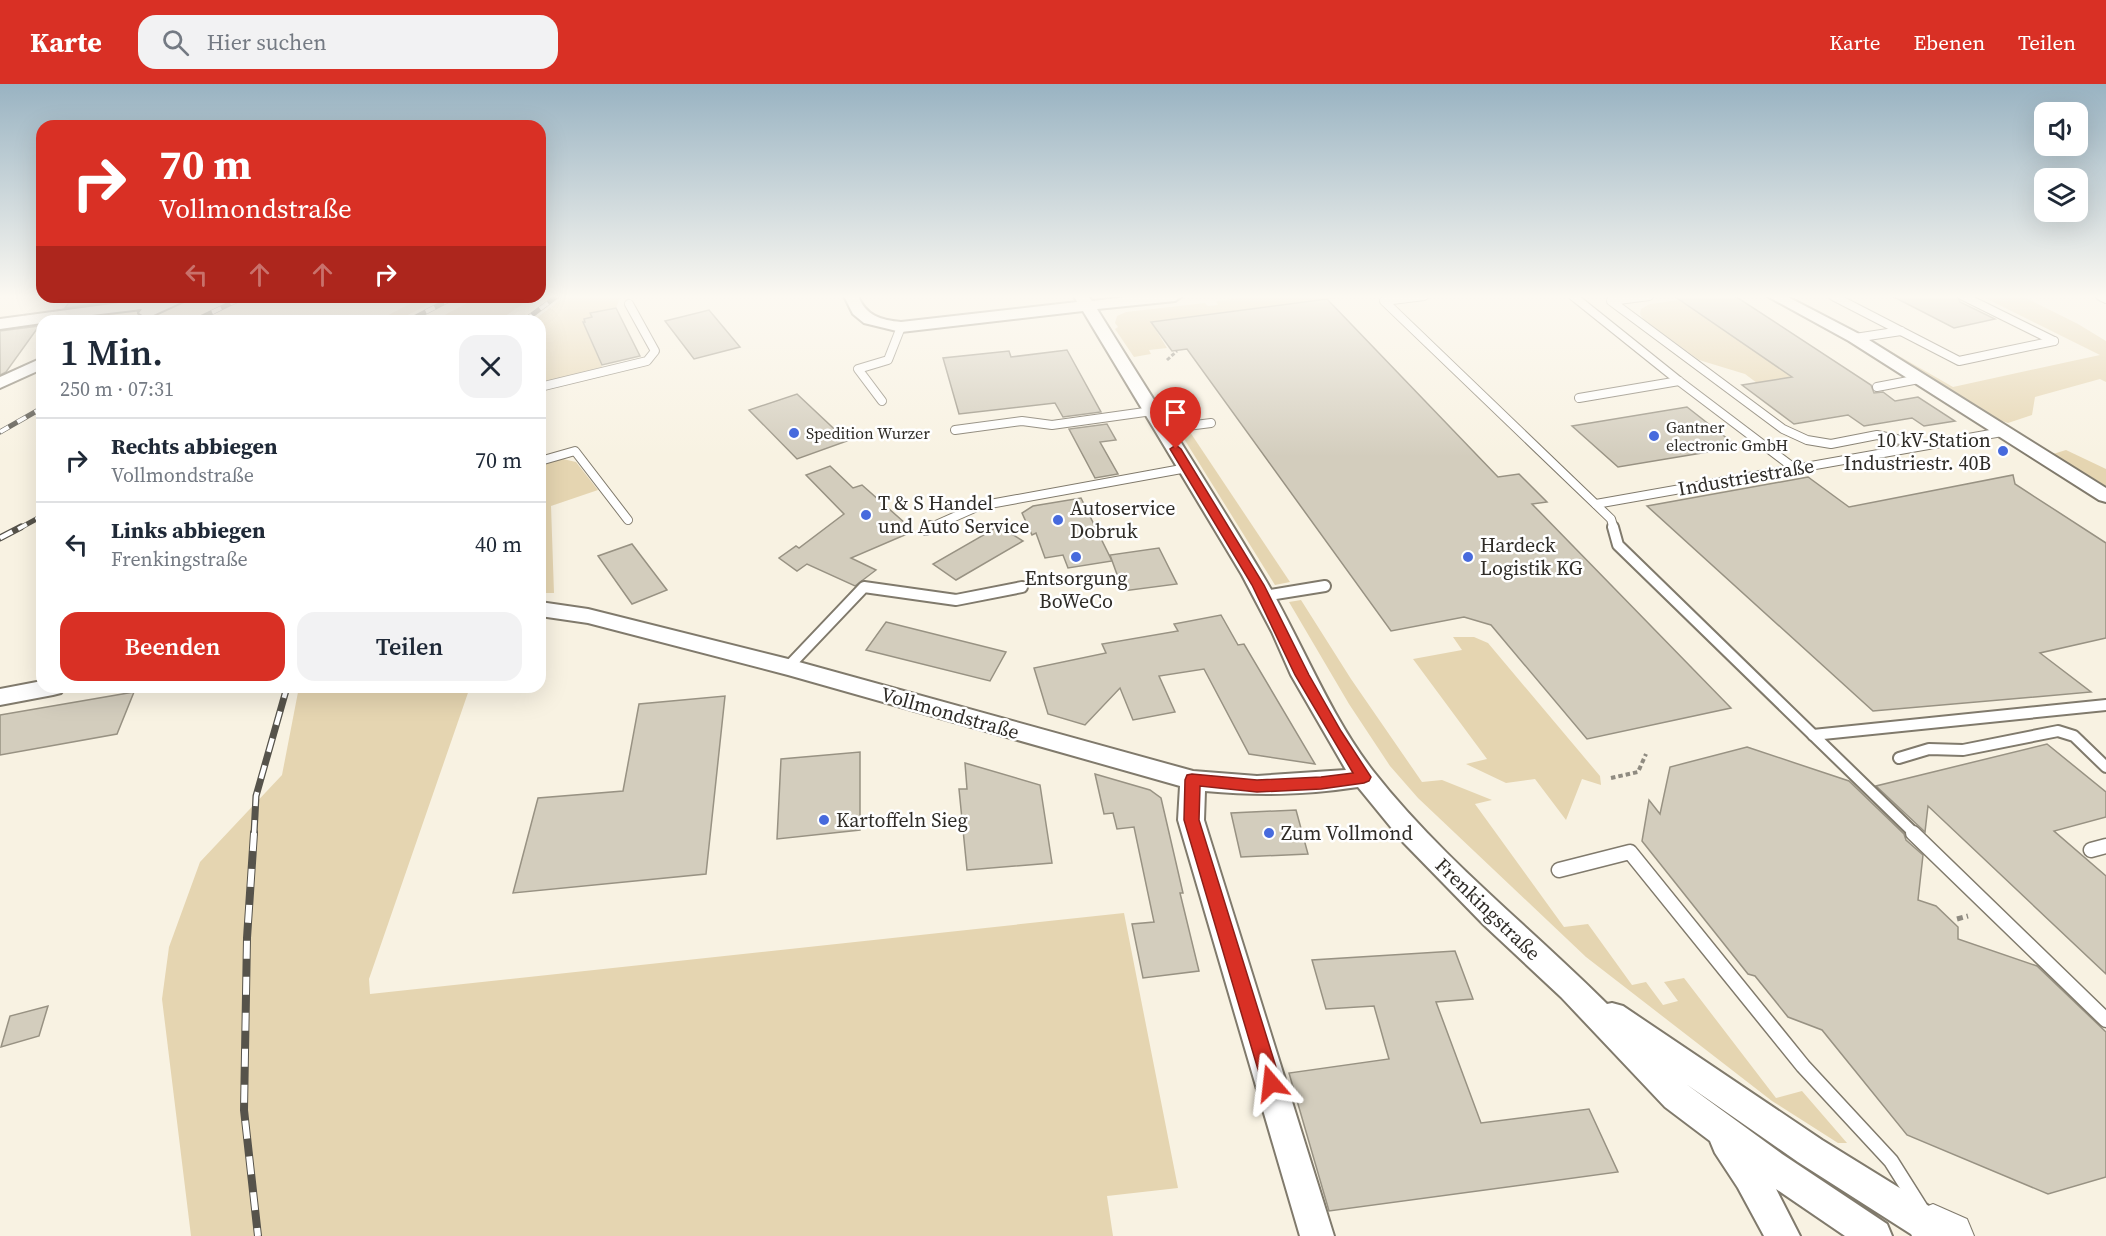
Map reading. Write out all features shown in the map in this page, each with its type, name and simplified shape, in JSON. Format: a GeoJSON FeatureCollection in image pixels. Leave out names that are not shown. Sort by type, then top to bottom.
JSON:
{"type":"FeatureCollection","features":[{"type":"Feature","properties":{"kind":"street","name":"Frenkingstraße"},"geometry":{"type":"LineString","coordinates":[[1114,350],[1264,596],[1302,675],[1336,735],[1364,777],[1428,851],[1494,917],[1571,988],[1676,1096],[1714,1126],[1843,1217],[1875,1236]]}},
{"type":"Feature","properties":{"kind":"street"},"geometry":{"type":"LineString","coordinates":[[1872,350],[2106,496]]}},
{"type":"Feature","properties":{"kind":"street"},"geometry":{"type":"LineString","coordinates":[[0,383],[36,366]]}},
{"type":"Feature","properties":{"kind":"street","name":"Vollmondstraße"},"geometry":{"type":"LineString","coordinates":[[546,610],[588,615],[788,667],[1192,780],[1257,786],[1321,783],[1364,777]]}},
{"type":"Feature","properties":{"kind":"street"},"geometry":{"type":"LineString","coordinates":[[0,697],[36,690]]}},
{"type":"Feature","properties":{"kind":"street"},"geometry":{"type":"LineString","coordinates":[[1192,780],[1191,820],[1317,1236]]}},
{"type":"Feature","properties":{"kind":"street","name":"Frenkingstraße"},"geometry":{"type":"LineString","coordinates":[[1571,988],[1810,1151],[1937,1234]]}},
{"type":"Feature","properties":{"kind":"street"},"geometry":{"type":"LineString","coordinates":[[1714,1126],[1750,1176],[1783,1236]]}},
{"type":"Feature","properties":{"kind":"lane"},"geometry":{"type":"LineString","coordinates":[[546,386],[648,361],[654,350]]}},
{"type":"Feature","properties":{"kind":"lane"},"geometry":{"type":"LineString","coordinates":[[882,401],[858,369],[888,360],[892,350]]}},
{"type":"Feature","properties":{"kind":"lane"},"geometry":{"type":"LineString","coordinates":[[1434,350],[1611,519],[1618,545],[2106,1020]]}},
{"type":"Feature","properties":{"kind":"lane"},"geometry":{"type":"LineString","coordinates":[[1640,350],[1794,468]]}},
{"type":"Feature","properties":{"kind":"lane"},"geometry":{"type":"LineString","coordinates":[[1677,350],[1783,429],[1807,440],[1831,444],[1877,435],[1923,445]]}},
{"type":"Feature","properties":{"kind":"lane"},"geometry":{"type":"LineString","coordinates":[[1937,350],[1959,361],[2010,350]]}},
{"type":"Feature","properties":{"kind":"lane"},"geometry":{"type":"LineString","coordinates":[[1877,387],[1919,379]]}},
{"type":"Feature","properties":{"kind":"lane"},"geometry":{"type":"LineString","coordinates":[[1579,398],[1679,381]]}},
{"type":"Feature","properties":{"kind":"lane"},"geometry":{"type":"LineString","coordinates":[[955,430],[1022,421],[1052,425],[1152,411]]}},
{"type":"Feature","properties":{"kind":"lane"},"geometry":{"type":"LineString","coordinates":[[1164,429],[1211,423]]}},
{"type":"Feature","properties":{"kind":"lane","name":"Industriestraße"},"geometry":{"type":"LineString","coordinates":[[1596,504],[2002,432]]}},
{"type":"Feature","properties":{"kind":"lane"},"geometry":{"type":"LineString","coordinates":[[546,459],[575,451],[628,520]]}},
{"type":"Feature","properties":{"kind":"lane"},"geometry":{"type":"LineString","coordinates":[[926,529],[979,506],[1187,468]]}},
{"type":"Feature","properties":{"kind":"lane"},"geometry":{"type":"LineString","coordinates":[[1264,596],[1325,586]]}},
{"type":"Feature","properties":{"kind":"lane"},"geometry":{"type":"LineString","coordinates":[[788,667],[864,587],[956,600],[1022,587]]}},
{"type":"Feature","properties":{"kind":"lane"},"geometry":{"type":"LineString","coordinates":[[1813,735],[2106,705]]}},
{"type":"Feature","properties":{"kind":"lane"},"geometry":{"type":"LineString","coordinates":[[1899,758],[1929,749],[1963,750],[2058,731],[2074,736],[2106,767]]}},
{"type":"Feature","properties":{"kind":"lane"},"geometry":{"type":"LineString","coordinates":[[2091,850],[2106,846]]}},
{"type":"Feature","properties":{"kind":"lane"},"geometry":{"type":"LineString","coordinates":[[1559,870],[1630,852],[1803,1066],[1891,1161],[1937,1234]]}},
{"type":"Feature","properties":{"kind":"path"},"geometry":{"type":"LineString","coordinates":[[1167,360],[1177,351]]}},
{"type":"Feature","properties":{"kind":"path"},"geometry":{"type":"LineString","coordinates":[[1611,778],[1638,772],[1646,754]]}},
{"type":"Feature","properties":{"kind":"shaded area"},"geometry":{"type":"Polygon","coordinates":[[[546,350],[595,350],[602,367],[546,383],[546,350]]]}},
{"type":"Feature","properties":{"kind":"shaded area"},"geometry":{"type":"Polygon","coordinates":[[[1129,350],[1151,350],[1149,350],[1151,354],[1134,357],[1129,350]]]}},
{"type":"Feature","properties":{"kind":"shaded area"},"geometry":{"type":"Polygon","coordinates":[[[1685,350],[1752,350],[1792,377],[1757,383],[1745,374],[1699,360],[1685,350]]]}},
{"type":"Feature","properties":{"kind":"shaded area"},"geometry":{"type":"Polygon","coordinates":[[[1883,350],[1888,350],[1953,387],[2100,355],[2089,350],[2106,350],[2106,382],[2100,379],[2035,397],[2032,415],[2008,423],[1996,419],[1883,350]]]}},
{"type":"Feature","properties":{"kind":"shaded area"},"geometry":{"type":"Polygon","coordinates":[[[1190,432],[1290,582],[1275,585],[1181,434],[1190,432]]]}},
{"type":"Feature","properties":{"kind":"shaded area"},"geometry":{"type":"Polygon","coordinates":[[[2066,450],[2106,469],[2106,486],[2053,454],[2066,450]]]}},
{"type":"Feature","properties":{"kind":"shaded area"},"geometry":{"type":"Polygon","coordinates":[[[563,459],[576,462],[598,490],[551,506],[554,593],[546,593],[546,463],[563,459]]]}},
{"type":"Feature","properties":{"kind":"shaded area"},"geometry":{"type":"Polygon","coordinates":[[[1301,600],[1351,679],[1422,782],[1442,780],[1492,800],[1475,804],[1564,927],[1588,924],[1632,985],[1646,982],[1663,1005],[1678,1001],[1664,982],[1684,978],[1776,1098],[1802,1091],[1847,1143],[1838,1143],[1772,1101],[1586,957],[1418,798],[1390,766],[1349,704],[1289,602],[1301,600]]]}},
{"type":"Feature","properties":{"kind":"shaded area"},"geometry":{"type":"Polygon","coordinates":[[[1453,637],[1474,637],[1488,643],[1600,776],[1601,785],[1582,779],[1566,820],[1535,779],[1506,783],[1466,764],[1487,759],[1413,659],[1462,650],[1453,637]]]}},
{"type":"Feature","properties":{"kind":"shaded area"},"geometry":{"type":"Polygon","coordinates":[[[298,693],[468,693],[369,979],[370,994],[1124,913],[1178,1188],[1107,1196],[1113,1236],[191,1236],[162,999],[169,947],[200,862],[282,775],[298,693]]]}},
{"type":"Feature","properties":{"kind":"building"},"geometry":{"type":"Polygon","coordinates":[[[0,350],[22,350],[6,372],[0,375],[0,350]]]}},
{"type":"Feature","properties":{"kind":"building"},"geometry":{"type":"Polygon","coordinates":[[[595,350],[637,350],[640,356],[602,365],[595,350]]]}},
{"type":"Feature","properties":{"kind":"building"},"geometry":{"type":"Polygon","coordinates":[[[687,350],[729,350],[694,359],[687,350]]]}},
{"type":"Feature","properties":{"kind":"building"},"geometry":{"type":"Polygon","coordinates":[[[1067,350],[1101,412],[1063,417],[1055,403],[959,414],[943,358],[1009,351],[1011,357],[1067,350]]]}},
{"type":"Feature","properties":{"kind":"building","name":"Hardeck Logistik KG"},"geometry":{"type":"Polygon","coordinates":[[[1188,350],[1376,350],[1498,477],[1519,474],[1547,502],[1532,504],[1731,708],[1587,739],[1491,625],[1464,617],[1391,631],[1188,350]]]}},
{"type":"Feature","properties":{"kind":"building"},"geometry":{"type":"Polygon","coordinates":[[[1752,350],[1817,350],[1871,385],[1874,393],[1883,392],[1895,401],[1918,397],[1955,421],[1924,426],[1912,418],[1864,426],[1848,415],[1794,424],[1742,385],[1792,377],[1752,350]]]}},
{"type":"Feature","properties":{"kind":"building"},"geometry":{"type":"Polygon","coordinates":[[[797,394],[847,441],[797,459],[749,410],[797,394]]]}},
{"type":"Feature","properties":{"kind":"building","name":"Gantner electronic GmbH"},"geometry":{"type":"Polygon","coordinates":[[[1687,407],[1738,447],[1618,467],[1572,426],[1687,407]]]}},
{"type":"Feature","properties":{"kind":"building"},"geometry":{"type":"Polygon","coordinates":[[[1107,424],[1116,440],[1100,442],[1118,474],[1095,478],[1069,429],[1107,424]]]}},
{"type":"Feature","properties":{"kind":"building"},"geometry":{"type":"Polygon","coordinates":[[[830,466],[853,488],[862,485],[914,531],[851,558],[876,570],[855,586],[807,564],[797,571],[779,558],[796,546],[799,548],[844,514],[806,475],[830,466]]]}},
{"type":"Feature","properties":{"kind":"building"},"geometry":{"type":"Polygon","coordinates":[[[2013,475],[2015,484],[2106,543],[2106,638],[2040,653],[2091,692],[1873,711],[1647,506],[1808,477],[1849,507],[2013,475]]]}},
{"type":"Feature","properties":{"kind":"building"},"geometry":{"type":"Polygon","coordinates":[[[1081,498],[1112,561],[1068,568],[1063,555],[1045,558],[1036,533],[1032,535],[1022,513],[1033,506],[1081,498]]]}},
{"type":"Feature","properties":{"kind":"building"},"geometry":{"type":"Polygon","coordinates":[[[999,526],[1023,541],[956,580],[933,564],[999,526]]]}},
{"type":"Feature","properties":{"kind":"building"},"geometry":{"type":"Polygon","coordinates":[[[632,544],[667,590],[632,604],[598,556],[632,544]]]}},
{"type":"Feature","properties":{"kind":"building"},"geometry":{"type":"Polygon","coordinates":[[[1159,548],[1177,584],[1123,591],[1110,555],[1159,548]]]}},
{"type":"Feature","properties":{"kind":"building"},"geometry":{"type":"Polygon","coordinates":[[[1221,615],[1238,645],[1244,644],[1315,764],[1249,754],[1204,669],[1159,676],[1175,712],[1133,720],[1120,688],[1085,725],[1048,714],[1034,668],[1106,653],[1102,644],[1178,631],[1174,624],[1221,615]]]}},
{"type":"Feature","properties":{"kind":"building"},"geometry":{"type":"Polygon","coordinates":[[[886,622],[1006,652],[990,681],[866,650],[886,622]]]}},
{"type":"Feature","properties":{"kind":"building"},"geometry":{"type":"Polygon","coordinates":[[[134,693],[117,734],[0,755],[0,715],[134,693]]]}},
{"type":"Feature","properties":{"kind":"building"},"geometry":{"type":"Polygon","coordinates":[[[725,696],[706,874],[513,893],[538,798],[623,791],[639,704],[725,696]]]}},
{"type":"Feature","properties":{"kind":"building"},"geometry":{"type":"Polygon","coordinates":[[[2047,744],[2106,792],[2106,817],[2054,831],[2106,876],[2106,974],[1928,806],[1925,832],[1876,786],[2047,744]]]}},
{"type":"Feature","properties":{"kind":"building"},"geometry":{"type":"Polygon","coordinates":[[[1747,747],[1849,781],[1923,855],[1918,900],[1936,906],[1958,927],[1958,939],[2037,966],[2106,1032],[2106,1177],[2048,1194],[1907,1135],[1822,1030],[1788,1017],[1755,976],[1748,974],[1642,841],[1649,800],[1660,814],[1670,767],[1747,747]]]}},
{"type":"Feature","properties":{"kind":"building"},"geometry":{"type":"Polygon","coordinates":[[[860,752],[860,830],[777,839],[781,759],[860,752]]]}},
{"type":"Feature","properties":{"kind":"building"},"geometry":{"type":"Polygon","coordinates":[[[965,763],[1040,785],[1052,863],[967,870],[959,789],[967,789],[965,763]]]}},
{"type":"Feature","properties":{"kind":"building"},"geometry":{"type":"Polygon","coordinates":[[[1095,774],[1150,790],[1161,798],[1183,893],[1180,893],[1199,971],[1143,978],[1132,924],[1154,922],[1134,827],[1117,829],[1113,813],[1104,814],[1095,774]]]}},
{"type":"Feature","properties":{"kind":"building","name":"Zum Vollmond"},"geometry":{"type":"Polygon","coordinates":[[[1296,810],[1308,854],[1241,857],[1231,813],[1296,810]]]}},
{"type":"Feature","properties":{"kind":"building"},"geometry":{"type":"Polygon","coordinates":[[[1455,951],[1473,999],[1436,1002],[1481,1123],[1589,1109],[1618,1172],[1329,1211],[1289,1073],[1389,1059],[1374,1006],[1326,1009],[1312,960],[1455,951]]]}},
{"type":"Feature","properties":{"kind":"building"},"geometry":{"type":"Polygon","coordinates":[[[48,1006],[39,1036],[1,1047],[10,1016],[48,1006]]]}},
{"type":"Feature","properties":{"kind":"railway"},"geometry":{"type":"LineString","coordinates":[[0,432],[36,411]]}},
{"type":"Feature","properties":{"kind":"railway"},"geometry":{"type":"LineString","coordinates":[[18,529],[36,519]]}},
{"type":"Feature","properties":{"kind":"railway"},"geometry":{"type":"LineString","coordinates":[[0,538],[21,527]]}},
{"type":"Feature","properties":{"kind":"railway"},"geometry":{"type":"LineString","coordinates":[[254,834],[256,796],[285,693]]}},
{"type":"Feature","properties":{"kind":"railway"},"geometry":{"type":"LineString","coordinates":[[254,833],[247,938],[244,1110],[258,1236]]}},
{"type":"Feature","properties":{"kind":"place","name":"Spedition Wurzer"},"geometry":{"type":"Point","coordinates":[794,433]}},
{"type":"Feature","properties":{"kind":"place","name":"Gantner electronic GmbH"},"geometry":{"type":"Point","coordinates":[1654,436]}},
{"type":"Feature","properties":{"kind":"place","name":"10 kV-Station Industriestr. 40B"},"geometry":{"type":"Point","coordinates":[2003,451]}},
{"type":"Feature","properties":{"kind":"place","name":"T & S Handel und Auto Service"},"geometry":{"type":"Point","coordinates":[866,515]}},
{"type":"Feature","properties":{"kind":"place","name":"Autoservice Dobruk"},"geometry":{"type":"Point","coordinates":[1058,520]}},
{"type":"Feature","properties":{"kind":"place","name":"Entsorgung BoWeCo"},"geometry":{"type":"Point","coordinates":[1076,557]}},
{"type":"Feature","properties":{"kind":"place","name":"Hardeck Logistik KG"},"geometry":{"type":"Point","coordinates":[1468,557]}},
{"type":"Feature","properties":{"kind":"place","name":"Kartoffeln Sieg"},"geometry":{"type":"Point","coordinates":[824,820]}},
{"type":"Feature","properties":{"kind":"place","name":"Zum Vollmond"},"geometry":{"type":"Point","coordinates":[1269,833]}},
{"type":"Feature","properties":{"kind":"route"},"geometry":{"type":"LineString","coordinates":[[1176,449],[1258,585],[1302,675],[1336,735],[1364,777],[1321,783],[1257,786],[1192,780],[1191,820],[1271,1083]]}}]}
